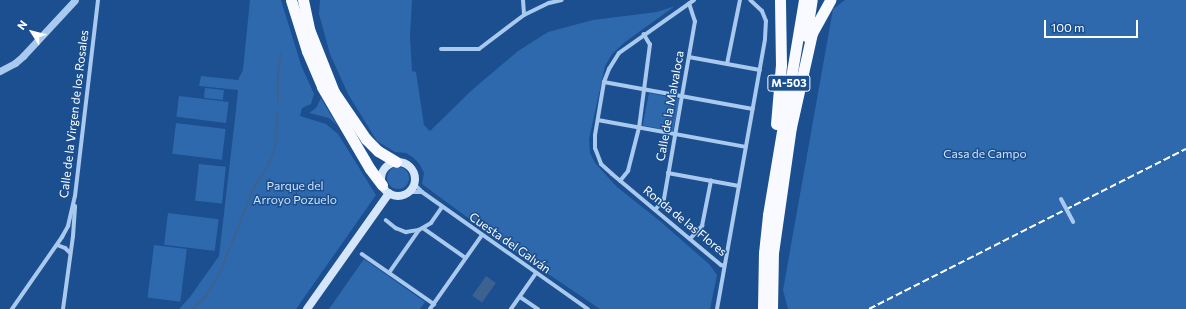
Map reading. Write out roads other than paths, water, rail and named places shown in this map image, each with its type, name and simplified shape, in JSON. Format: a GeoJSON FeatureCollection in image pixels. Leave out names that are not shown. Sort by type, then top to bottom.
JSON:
{"type":"FeatureCollection","features":[{"type":"Feature","properties":{"kind":"highway"},"geometry":{"type":"LineString","coordinates":[[291,0],[312,52],[334,92],[358,128],[378,151],[396,162]]}},
{"type":"Feature","properties":{"kind":"highway"},"geometry":{"type":"LineString","coordinates":[[298,0],[299,13],[329,102],[370,169],[386,189]]}},
{"type":"Feature","properties":{"kind":"highway"},"geometry":{"type":"LineString","coordinates":[[303,0],[312,52]]}},
{"type":"Feature","properties":{"kind":"highway"},"geometry":{"type":"LineString","coordinates":[[310,0],[312,52]]}},
{"type":"Feature","properties":{"kind":"highway"},"geometry":{"type":"LineString","coordinates":[[775,166],[774,145],[781,65],[780,0]]}},
{"type":"Feature","properties":{"kind":"highway","name":"M-503"},"geometry":{"type":"LineString","coordinates":[[763,309],[764,253],[775,166],[804,0]]}},
{"type":"Feature","properties":{"kind":"highway","name":"M-503"},"geometry":{"type":"LineString","coordinates":[[772,309],[773,253],[792,114],[812,0]]}},
{"type":"Feature","properties":{"kind":"highway"},"geometry":{"type":"LineString","coordinates":[[791,127],[812,32],[830,0]]}},
{"type":"Feature","properties":{"kind":"main road"},"geometry":{"type":"LineString","coordinates":[[396,162],[401,162],[410,167],[414,174],[414,184],[409,192],[398,196],[386,189],[381,180],[387,166],[396,162]]}},
{"type":"Feature","properties":{"kind":"main road"},"geometry":{"type":"LineString","coordinates":[[307,309],[386,189]]}},
{"type":"Feature","properties":{"kind":"street"},"geometry":{"type":"LineString","coordinates":[[0,71],[15,64],[75,0]]}},
{"type":"Feature","properties":{"kind":"street","name":"Calle de la Virgen de los Rosales"},"geometry":{"type":"LineString","coordinates":[[12,309],[66,231],[75,196],[98,0]]}},
{"type":"Feature","properties":{"kind":"street"},"geometry":{"type":"LineString","coordinates":[[523,0],[524,15]]}},
{"type":"Feature","properties":{"kind":"street"},"geometry":{"type":"LineString","coordinates":[[441,50],[478,49],[524,15],[549,3],[562,0]]}},
{"type":"Feature","properties":{"kind":"street","name":"Ronda de las Flores"},"geometry":{"type":"LineString","coordinates":[[694,0],[619,53],[609,69],[604,82],[595,135],[595,148],[601,164],[690,240],[724,266],[760,70],[766,21],[762,11],[750,0]]}},
{"type":"Feature","properties":{"kind":"street"},"geometry":{"type":"LineString","coordinates":[[727,64],[740,0]]}},
{"type":"Feature","properties":{"kind":"street","name":"Calle de la Malvaloca"},"geometry":{"type":"LineString","coordinates":[[655,210],[664,199],[695,22],[689,4]]}},
{"type":"Feature","properties":{"kind":"street"},"geometry":{"type":"LineString","coordinates":[[620,181],[628,171],[639,128],[650,45],[644,34]]}},
{"type":"Feature","properties":{"kind":"street"},"geometry":{"type":"LineString","coordinates":[[689,57],[760,70]]}},
{"type":"Feature","properties":{"kind":"street"},"geometry":{"type":"LineString","coordinates":[[604,82],[753,109]]}},
{"type":"Feature","properties":{"kind":"street"},"geometry":{"type":"LineString","coordinates":[[598,120],[746,147]]}},
{"type":"Feature","properties":{"kind":"street"},"geometry":{"type":"LineString","coordinates":[[668,173],[738,186]]}},
{"type":"Feature","properties":{"kind":"street"},"geometry":{"type":"LineString","coordinates":[[690,240],[702,226],[711,181]]}},
{"type":"Feature","properties":{"kind":"street","name":"Cuesta del Galván"},"geometry":{"type":"LineString","coordinates":[[414,184],[442,207],[588,309]]}},
{"type":"Feature","properties":{"kind":"street"},"geometry":{"type":"LineString","coordinates":[[409,192],[422,192]]}},
{"type":"Feature","properties":{"kind":"street"},"geometry":{"type":"LineString","coordinates":[[63,309],[73,236],[75,196]]}},
{"type":"Feature","properties":{"kind":"street"},"geometry":{"type":"LineString","coordinates":[[1061,199],[1076,227]]}},
{"type":"Feature","properties":{"kind":"street"},"geometry":{"type":"LineString","coordinates":[[386,220],[396,228],[406,232],[421,229],[431,223],[442,207]]}},
{"type":"Feature","properties":{"kind":"street"},"geometry":{"type":"LineString","coordinates":[[421,229],[466,258]]}},
{"type":"Feature","properties":{"kind":"street"},"geometry":{"type":"LineString","coordinates":[[389,273],[421,229]]}},
{"type":"Feature","properties":{"kind":"street"},"geometry":{"type":"LineString","coordinates":[[430,309],[482,235]]}},
{"type":"Feature","properties":{"kind":"street"},"geometry":{"type":"LineString","coordinates":[[57,246],[65,248],[70,253]]}},
{"type":"Feature","properties":{"kind":"street"},"geometry":{"type":"LineString","coordinates":[[362,254],[434,304]]}},
{"type":"Feature","properties":{"kind":"street"},"geometry":{"type":"LineString","coordinates":[[717,309],[724,266]]}},
{"type":"Feature","properties":{"kind":"street"},"geometry":{"type":"LineString","coordinates":[[511,309],[536,273]]}},
{"type":"Feature","properties":{"kind":"street"},"geometry":{"type":"LineString","coordinates":[[520,297],[538,309]]}},
{"type":"Feature","properties":{"kind":"waterway"},"geometry":{"type":"LineString","coordinates":[[278,102],[278,77],[281,54]]}},
{"type":"Feature","properties":{"kind":"waterway"},"geometry":{"type":"LineString","coordinates":[[192,309],[206,296],[220,273],[254,187],[268,166],[275,147],[278,114]]}},
{"type":"Feature","properties":{"kind":"railway"},"geometry":{"type":"LineString","coordinates":[[869,309],[1186,149]]}},
{"type":"Feature","properties":{"kind":"park label","name":"Casa de Campo"},"geometry":{"type":"Point","coordinates":[985,154]}},
{"type":"Feature","properties":{"kind":"park label","name":"Parque del Arroyo Pozuelo"},"geometry":{"type":"Point","coordinates":[295,193]}}]}
